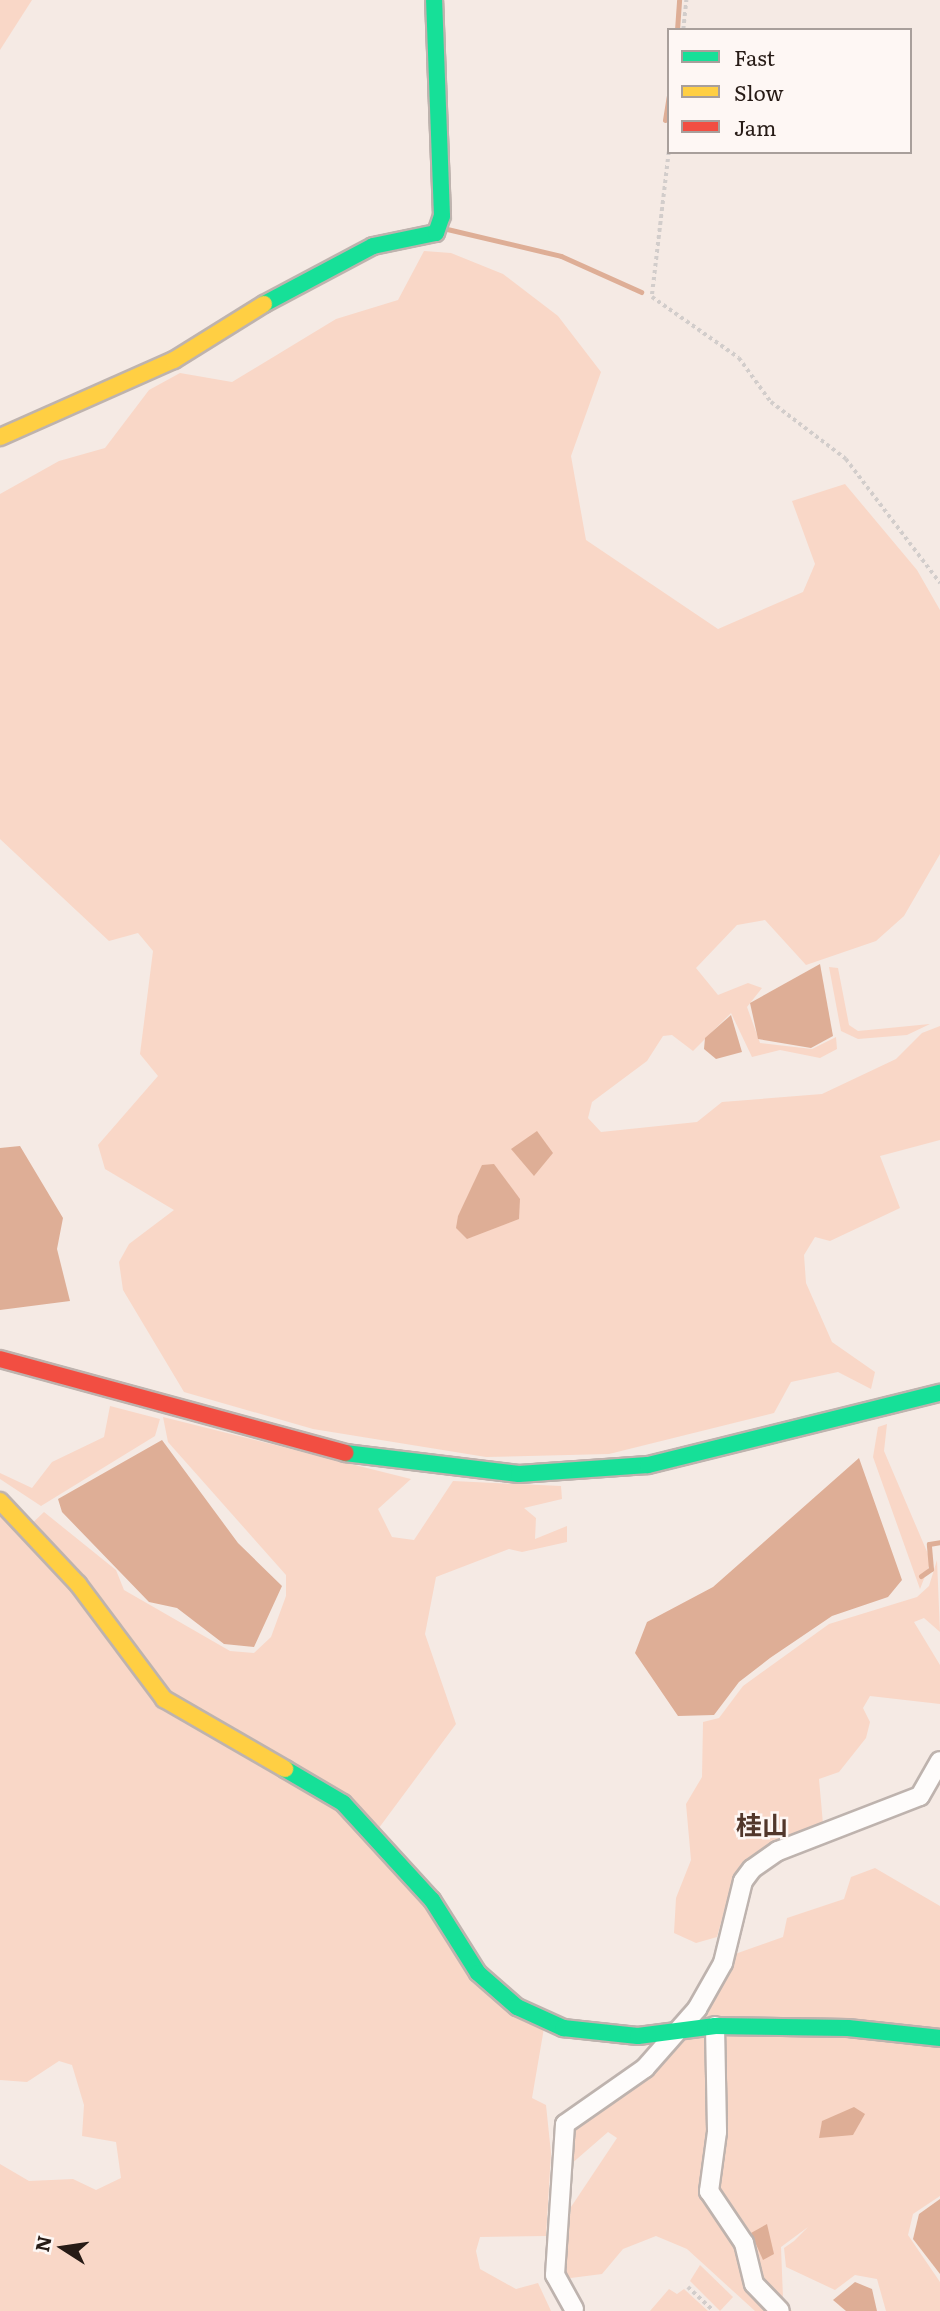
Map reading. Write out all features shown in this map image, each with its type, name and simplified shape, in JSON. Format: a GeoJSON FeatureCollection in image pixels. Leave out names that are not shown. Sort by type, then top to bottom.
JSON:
{"type":"FeatureCollection","features":[{"type":"Feature","properties":{"kind":"street"},"geometry":{"type":"LineString","coordinates":[[0,437],[174,360],[323,268],[373,246],[436,233],[442,216],[434,0]]}},
{"type":"Feature","properties":{"kind":"street"},"geometry":{"type":"LineString","coordinates":[[0,1359],[349,1454],[498,1474],[648,1465],[940,1393]]}},
{"type":"Feature","properties":{"kind":"street"},"geometry":{"type":"LineString","coordinates":[[0,1501],[78,1584],[164,1699],[343,1803],[432,1900],[478,1973],[517,2007],[563,2028],[638,2036],[681,2027],[715,2026],[848,2028],[940,2038]]}},
{"type":"Feature","properties":{"kind":"street"},"geometry":{"type":"LineString","coordinates":[[574,2309],[555,2274],[565,2124],[645,2068],[681,2027],[723,1964],[743,1881],[752,1869],[778,1851],[920,1796],[940,1760]]}},
{"type":"Feature","properties":{"kind":"street"},"geometry":{"type":"LineString","coordinates":[[715,2026],[717,2132],[709,2191],[744,2243],[754,2284],[780,2311]]}},
{"type":"Feature","properties":{"kind":"path"},"geometry":{"type":"LineString","coordinates":[[683,28],[686,0]]}},
{"type":"Feature","properties":{"kind":"path"},"geometry":{"type":"LineString","coordinates":[[669,154],[652,297],[739,358],[771,402],[846,459],[940,583]]}},
{"type":"Feature","properties":{"kind":"path"},"geometry":{"type":"LineString","coordinates":[[688,2287],[714,2311]]}},
{"type":"Feature","properties":{"kind":"shaded area"},"geometry":{"type":"Polygon","coordinates":[[[0,0],[32,0],[0,50],[0,0]]]}},
{"type":"Feature","properties":{"kind":"shaded area"},"geometry":{"type":"Polygon","coordinates":[[[424,251],[451,253],[503,274],[558,316],[601,372],[571,456],[586,540],[718,629],[803,592],[815,564],[792,501],[845,484],[917,570],[940,610],[940,854],[904,916],[876,941],[806,965],[765,920],[737,925],[696,968],[718,995],[748,983],[762,988],[747,1007],[760,1043],[812,1049],[836,1037],[837,1049],[820,1058],[780,1050],[752,1057],[731,1013],[693,1051],[672,1035],[663,1036],[647,1061],[592,1102],[588,1118],[601,1132],[697,1122],[722,1102],[822,1094],[896,1059],[922,1033],[940,1026],[940,1140],[880,1156],[900,1208],[830,1241],[815,1237],[804,1255],[806,1283],[832,1342],[875,1372],[871,1389],[838,1372],[791,1382],[774,1413],[609,1454],[486,1457],[313,1429],[184,1392],[123,1290],[119,1262],[129,1244],[174,1210],[105,1169],[98,1145],[158,1076],[140,1054],[153,951],[138,933],[109,941],[0,839],[0,494],[59,461],[105,448],[149,390],[180,373],[232,382],[336,319],[398,300],[424,251]]]}},
{"type":"Feature","properties":{"kind":"shaded area"},"geometry":{"type":"Polygon","coordinates":[[[820,964],[833,1036],[811,1048],[758,1039],[750,1003],[820,964]]]}},
{"type":"Feature","properties":{"kind":"shaded area"},"geometry":{"type":"Polygon","coordinates":[[[829,967],[838,968],[849,1025],[858,1031],[930,1024],[907,1035],[858,1039],[841,1031],[829,967]]]}},
{"type":"Feature","properties":{"kind":"shaded area"},"geometry":{"type":"Polygon","coordinates":[[[731,1015],[742,1052],[716,1059],[704,1049],[705,1038],[731,1015]]]}},
{"type":"Feature","properties":{"kind":"shaded area"},"geometry":{"type":"Polygon","coordinates":[[[537,1131],[553,1153],[534,1176],[511,1149],[537,1131]]]}},
{"type":"Feature","properties":{"kind":"shaded area"},"geometry":{"type":"Polygon","coordinates":[[[20,1146],[63,1218],[57,1249],[70,1301],[0,1310],[0,1148],[20,1146]]]}},
{"type":"Feature","properties":{"kind":"shaded area"},"geometry":{"type":"Polygon","coordinates":[[[494,1164],[520,1199],[519,1219],[467,1239],[456,1228],[458,1216],[482,1165],[494,1164]]]}},
{"type":"Feature","properties":{"kind":"shaded area"},"geometry":{"type":"Polygon","coordinates":[[[110,1406],[160,1419],[155,1436],[41,1506],[0,1479],[0,1473],[32,1488],[52,1462],[104,1437],[110,1406]]]}},
{"type":"Feature","properties":{"kind":"shaded area"},"geometry":{"type":"Polygon","coordinates":[[[163,1417],[411,1479],[378,1509],[392,1537],[414,1540],[453,1481],[561,1486],[562,1499],[524,1508],[536,1518],[535,1539],[567,1526],[567,1542],[522,1552],[509,1549],[436,1577],[425,1634],[456,1724],[370,1840],[544,2028],[532,2098],[546,2105],[551,2153],[546,2236],[480,2237],[476,2251],[480,2269],[516,2289],[538,2283],[551,2311],[0,2311],[0,2164],[29,2181],[73,2179],[96,2190],[121,2178],[116,2142],[82,2136],[84,2105],[72,2065],[59,2061],[27,2082],[0,2080],[0,1510],[24,1531],[44,1512],[116,1570],[124,1590],[230,1651],[254,1653],[271,1637],[286,1596],[286,1575],[168,1442],[163,1417]]]}},
{"type":"Feature","properties":{"kind":"shaded area"},"geometry":{"type":"Polygon","coordinates":[[[887,1424],[884,1451],[931,1561],[920,1589],[873,1457],[878,1427],[887,1424]]]}},
{"type":"Feature","properties":{"kind":"shaded area"},"geometry":{"type":"Polygon","coordinates":[[[162,1440],[238,1543],[282,1586],[254,1647],[224,1644],[177,1608],[149,1602],[62,1512],[58,1499],[162,1440]]]}},
{"type":"Feature","properties":{"kind":"shaded area"},"geometry":{"type":"Polygon","coordinates":[[[859,1458],[902,1580],[888,1597],[832,1616],[770,1658],[739,1682],[714,1715],[678,1716],[635,1653],[647,1622],[713,1587],[859,1458]]]}},
{"type":"Feature","properties":{"kind":"shaded area"},"geometry":{"type":"Polygon","coordinates":[[[937,1560],[940,1632],[924,1618],[914,1622],[940,1665],[940,1704],[870,1696],[863,1708],[870,1722],[866,1738],[839,1772],[819,1779],[823,1824],[748,1864],[730,1890],[717,1937],[696,1943],[674,1933],[676,1898],[691,1860],[686,1804],[702,1777],[703,1722],[719,1718],[743,1686],[829,1624],[917,1597],[929,1586],[937,1560]]]}},
{"type":"Feature","properties":{"kind":"shaded area"},"geometry":{"type":"Polygon","coordinates":[[[875,1868],[940,1906],[940,2196],[913,2214],[908,2235],[940,2282],[940,2311],[886,2311],[877,2279],[855,2275],[835,2290],[786,2267],[784,2248],[808,2227],[781,2247],[783,2298],[792,2311],[755,2311],[687,2249],[656,2236],[623,2249],[602,2274],[563,2279],[571,2207],[617,2138],[608,2132],[570,2165],[569,2143],[578,2121],[635,2086],[687,2033],[719,1992],[735,1954],[783,1937],[787,1918],[844,1899],[851,1877],[875,1868]]]}},
{"type":"Feature","properties":{"kind":"shaded area"},"geometry":{"type":"Polygon","coordinates":[[[854,2107],[865,2114],[853,2135],[819,2138],[822,2121],[854,2107]]]}},
{"type":"Feature","properties":{"kind":"shaded area"},"geometry":{"type":"Polygon","coordinates":[[[940,2199],[940,2274],[913,2239],[919,2214],[940,2199]]]}},
{"type":"Feature","properties":{"kind":"shaded area"},"geometry":{"type":"Polygon","coordinates":[[[767,2224],[774,2254],[763,2260],[751,2233],[767,2224]]]}},
{"type":"Feature","properties":{"kind":"shaded area"},"geometry":{"type":"Polygon","coordinates":[[[700,2265],[733,2297],[720,2311],[690,2281],[700,2265]]]}},
{"type":"Feature","properties":{"kind":"shaded area"},"geometry":{"type":"Polygon","coordinates":[[[855,2282],[872,2289],[877,2311],[846,2311],[833,2300],[855,2282]]]}},
{"type":"Feature","properties":{"kind":"shaded area"},"geometry":{"type":"Polygon","coordinates":[[[669,2289],[677,2294],[684,2289],[708,2311],[650,2311],[669,2289]]]}},
{"type":"Feature","properties":{"kind":"waterway"},"geometry":{"type":"LineString","coordinates":[[677,28],[679,0]]}},
{"type":"Feature","properties":{"kind":"waterway"},"geometry":{"type":"LineString","coordinates":[[665,120],[667,108]]}},
{"type":"Feature","properties":{"kind":"waterway"},"geometry":{"type":"LineString","coordinates":[[447,229],[561,256],[641,292]]}},
{"type":"Feature","properties":{"kind":"waterway"},"geometry":{"type":"LineString","coordinates":[[921,1576],[931,1569],[929,1544],[940,1542]]}},
{"type":"Feature","properties":{"kind":"traffic: fast"},"geometry":{"type":"LineString","coordinates":[[264,304],[373,246],[436,233],[442,216],[434,0]]}},
{"type":"Feature","properties":{"kind":"traffic: fast"},"geometry":{"type":"LineString","coordinates":[[345,1453],[519,1474],[648,1465],[940,1393]]}},
{"type":"Feature","properties":{"kind":"traffic: fast"},"geometry":{"type":"LineString","coordinates":[[285,1769],[343,1803],[432,1900],[478,1973],[517,2007],[563,2028],[638,2036],[715,2026],[848,2028],[940,2038]]}},
{"type":"Feature","properties":{"kind":"traffic: slow"},"geometry":{"type":"LineString","coordinates":[[0,437],[174,360],[264,304]]}},
{"type":"Feature","properties":{"kind":"traffic: slow"},"geometry":{"type":"LineString","coordinates":[[0,1501],[78,1584],[164,1699],[285,1769]]}},
{"type":"Feature","properties":{"kind":"traffic: jam"},"geometry":{"type":"LineString","coordinates":[[0,1359],[345,1453]]}},
{"type":"Feature","properties":{"kind":"district","name":"桂山"},"geometry":{"type":"Point","coordinates":[762,1824]}}]}
